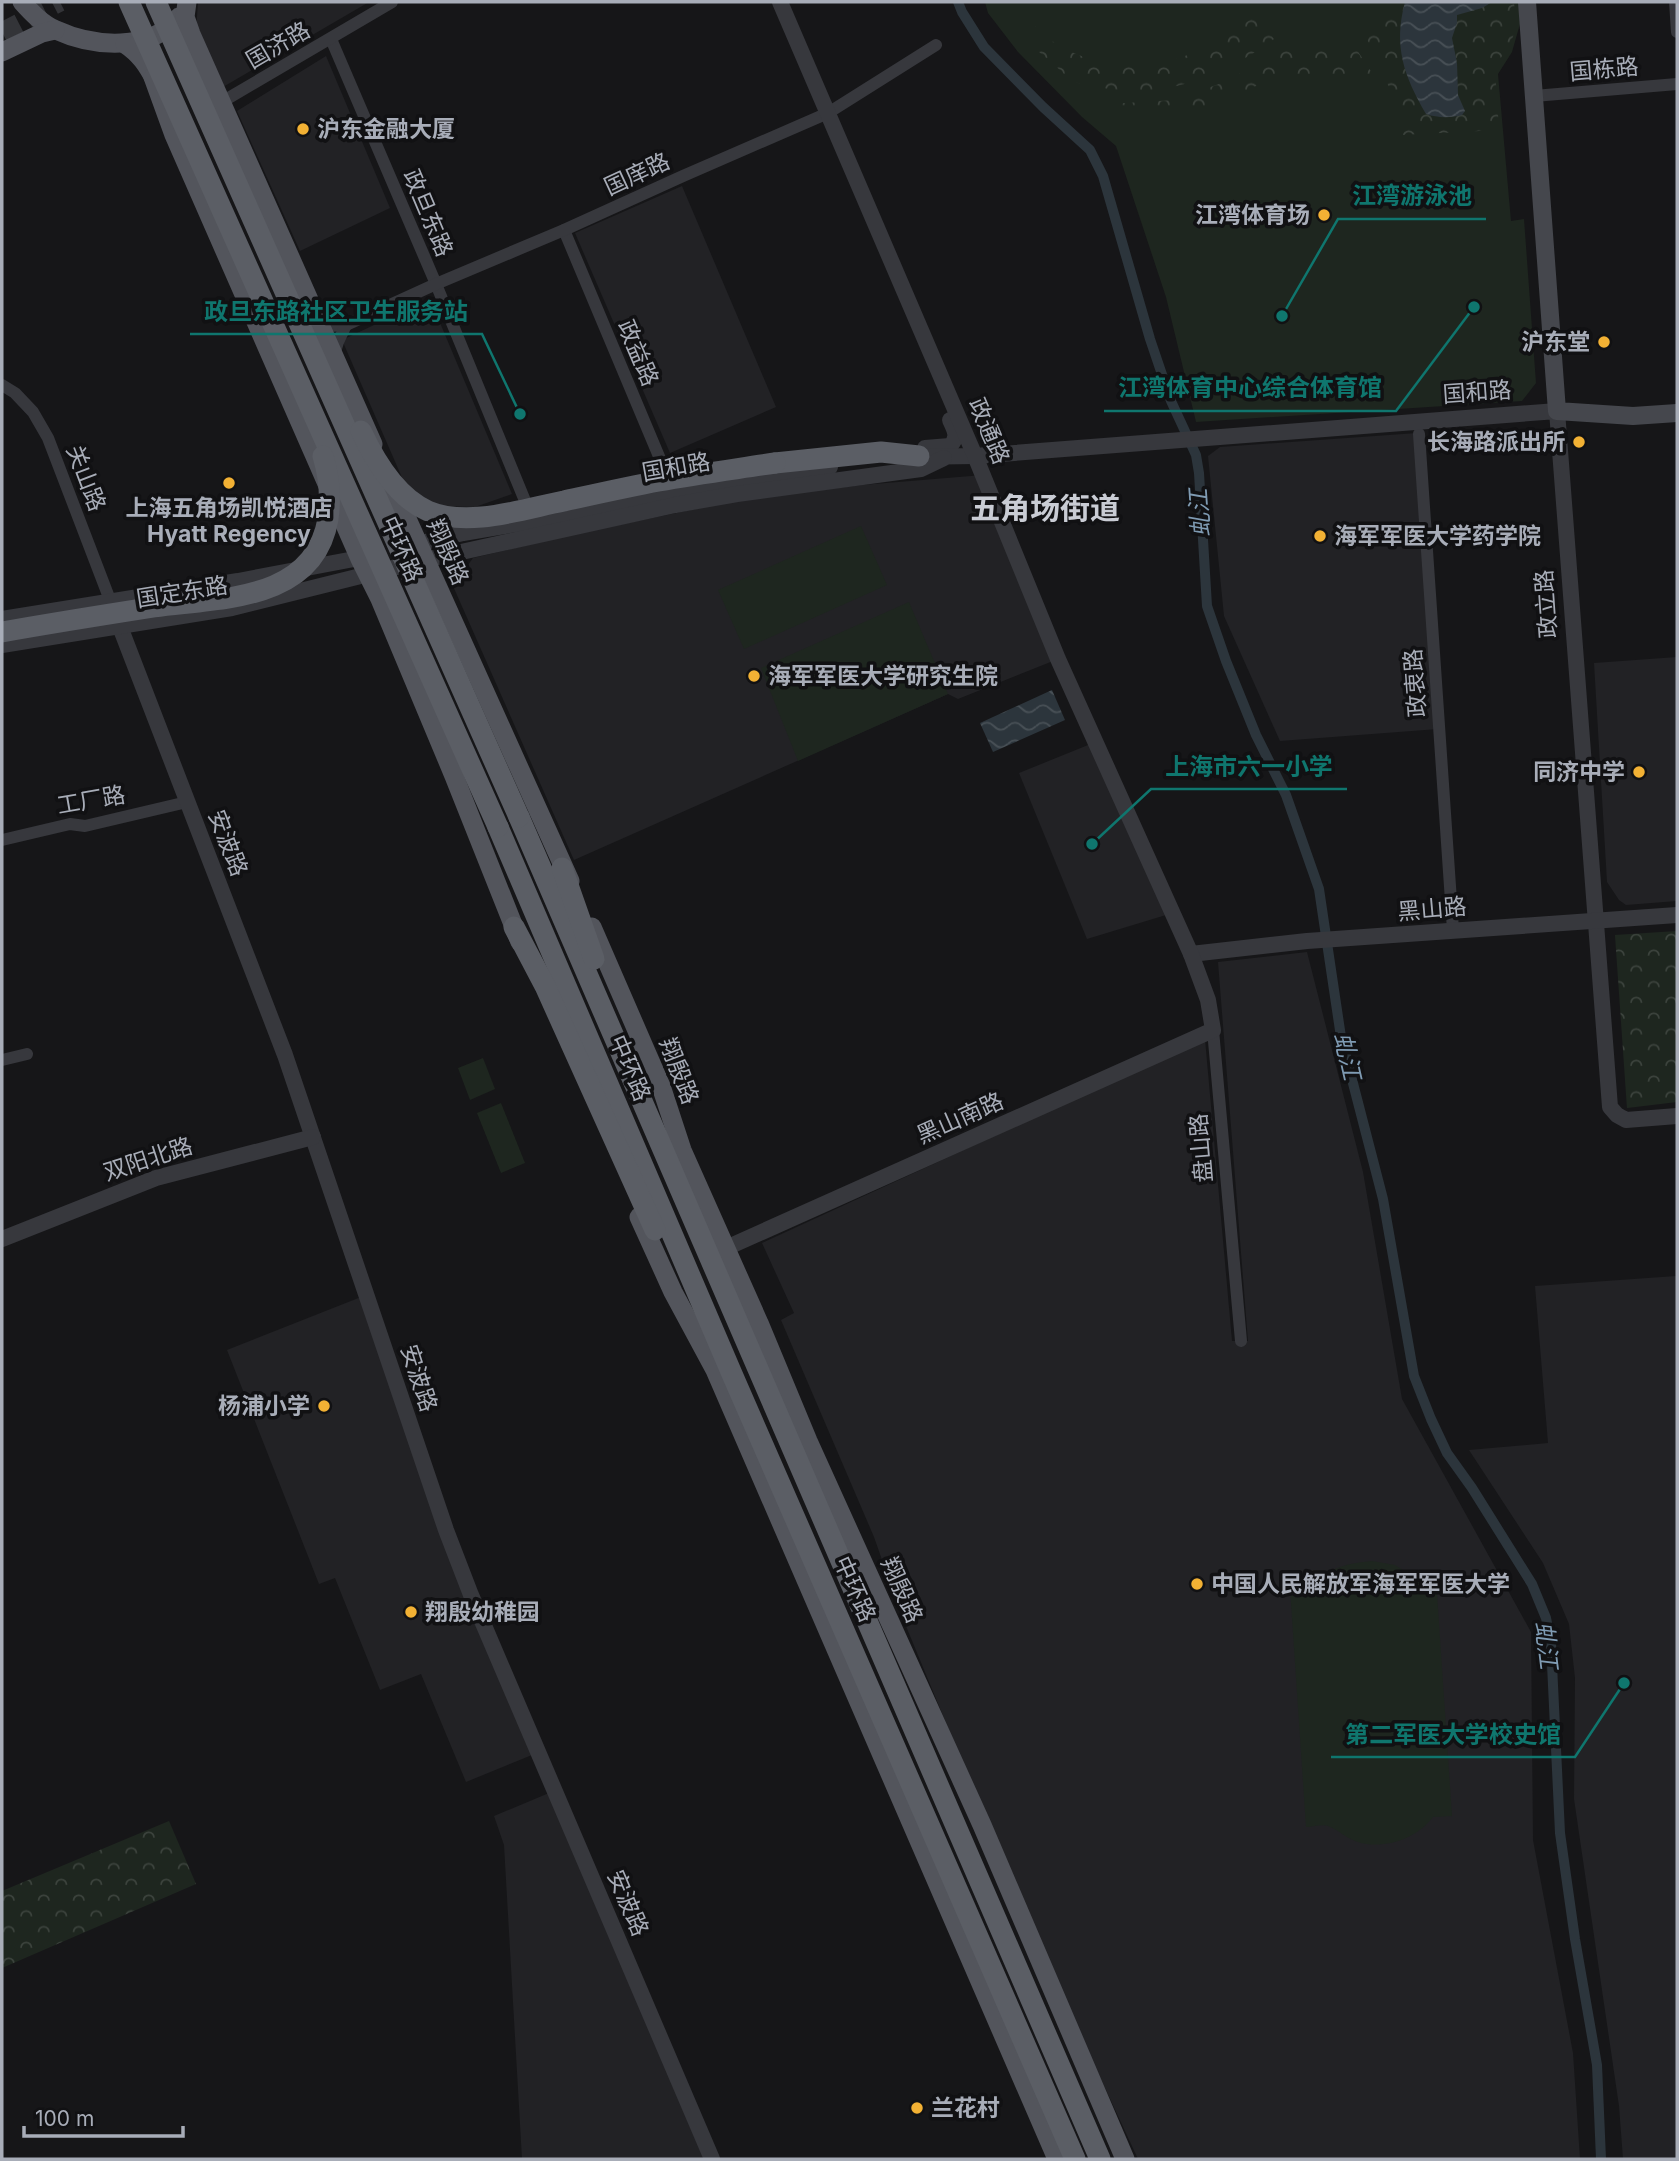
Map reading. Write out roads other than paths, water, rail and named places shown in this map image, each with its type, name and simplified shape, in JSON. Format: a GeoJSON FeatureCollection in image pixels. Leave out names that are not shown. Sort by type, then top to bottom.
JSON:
{"type":"FeatureCollection","features":[{"type":"Feature","properties":{"kind":"highway","name":"中环路"},"geometry":{"type":"LineString","coordinates":[[129,2],[498,827],[732,1374],[1074,2159]]}},
{"type":"Feature","properties":{"kind":"highway","name":"中环路"},"geometry":{"type":"LineString","coordinates":[[156,2],[212,107],[1100,2159]]}},
{"type":"Feature","properties":{"kind":"highway"},"geometry":{"type":"LineString","coordinates":[[212,107],[275,239],[370,452],[396,486],[416,505],[427,511],[451,518],[486,517],[664,480],[775,463],[881,452],[919,456]]}},
{"type":"Feature","properties":{"kind":"highway"},"geometry":{"type":"LineString","coordinates":[[2,632],[252,593],[287,580],[300,571],[323,539],[330,496],[326,465],[320,447],[239,263],[183,122]]}},
{"type":"Feature","properties":{"kind":"highway"},"geometry":{"type":"LineString","coordinates":[[562,868],[665,1158]]}},
{"type":"Feature","properties":{"kind":"highway"},"geometry":{"type":"LineString","coordinates":[[514,927],[545,986],[663,1248],[732,1374]]}},
{"type":"Feature","properties":{"kind":"main road"},"geometry":{"type":"LineString","coordinates":[[22,2],[42,22],[55,30],[91,41],[125,44],[146,39],[172,25],[186,2]]}},
{"type":"Feature","properties":{"kind":"main road","name":"翔殷路"},"geometry":{"type":"LineString","coordinates":[[186,2],[186,17],[212,107],[320,323],[562,868],[580,900],[656,1073],[682,1150],[808,1441],[987,1837],[1125,2159]]}},
{"type":"Feature","properties":{"kind":"main road","name":"政立路"},"geometry":{"type":"LineString","coordinates":[[1527,2],[1557,411]]}},
{"type":"Feature","properties":{"kind":"main road"},"geometry":{"type":"LineString","coordinates":[[2,52],[42,33],[55,30]]}},
{"type":"Feature","properties":{"kind":"main road"},"geometry":{"type":"LineString","coordinates":[[125,44],[143,58],[182,131],[306,404],[380,599],[454,776],[532,978],[673,1292],[715,1370],[1057,2159]]}},
{"type":"Feature","properties":{"kind":"main road","name":"国和路"},"geometry":{"type":"LineString","coordinates":[[1557,411],[1633,415],[1677,413]]}},
{"type":"Feature","properties":{"kind":"street","name":"国济路"},"geometry":{"type":"LineString","coordinates":[[212,107],[392,2]]}},
{"type":"Feature","properties":{"kind":"street","name":"政通路"},"geometry":{"type":"LineString","coordinates":[[780,2],[975,456],[1058,659],[1191,954]]}},
{"type":"Feature","properties":{"kind":"street"},"geometry":{"type":"LineString","coordinates":[[1675,2],[1677,32]]}},
{"type":"Feature","properties":{"kind":"street","name":"政旦东路"},"geometry":{"type":"LineString","coordinates":[[331,39],[534,521]]}},
{"type":"Feature","properties":{"kind":"street","name":"国庠路"},"geometry":{"type":"LineString","coordinates":[[320,323],[329,326],[346,325],[828,113],[936,45]]}},
{"type":"Feature","properties":{"kind":"street","name":"国栋路"},"geometry":{"type":"LineString","coordinates":[[1534,96],[1677,84]]}},
{"type":"Feature","properties":{"kind":"street","name":"政益路"},"geometry":{"type":"LineString","coordinates":[[564,230],[673,491]]}},
{"type":"Feature","properties":{"kind":"street"},"geometry":{"type":"LineString","coordinates":[[334,355],[346,325]]}},
{"type":"Feature","properties":{"kind":"street"},"geometry":{"type":"LineString","coordinates":[[881,452],[950,446],[956,440],[923,351],[923,335]]}},
{"type":"Feature","properties":{"kind":"street","name":"关山路"},"geometry":{"type":"LineString","coordinates":[[2,385],[15,393],[33,412],[48,439],[110,600]]}},
{"type":"Feature","properties":{"kind":"street","name":"国和路"},"geometry":{"type":"LineString","coordinates":[[421,552],[463,533],[534,521],[673,491],[919,456],[975,456],[1557,411]]}},
{"type":"Feature","properties":{"kind":"street","name":"政立路"},"geometry":{"type":"LineString","coordinates":[[1557,411],[1609,1107],[1626,1120],[1677,1116]]}},
{"type":"Feature","properties":{"kind":"street","name":"政衷路"},"geometry":{"type":"LineString","coordinates":[[1419,434],[1453,930]]}},
{"type":"Feature","properties":{"kind":"street","name":"国和路"},"geometry":{"type":"LineString","coordinates":[[421,552],[749,492],[921,468],[946,457]]}},
{"type":"Feature","properties":{"kind":"street"},"geometry":{"type":"LineString","coordinates":[[368,565],[421,552]]}},
{"type":"Feature","properties":{"kind":"street","name":"国定东路"},"geometry":{"type":"LineString","coordinates":[[2,619],[238,580],[368,565]]}},
{"type":"Feature","properties":{"kind":"street","name":"国定东路"},"geometry":{"type":"LineString","coordinates":[[2,645],[232,608],[368,565]]}},
{"type":"Feature","properties":{"kind":"street","name":"安波路"},"geometry":{"type":"LineString","coordinates":[[110,600],[285,1055],[446,1530],[471,1595],[712,2159]]}},
{"type":"Feature","properties":{"kind":"street","name":"工厂路"},"geometry":{"type":"LineString","coordinates":[[2,840],[70,824],[85,826],[187,802]]}},
{"type":"Feature","properties":{"kind":"street","name":"黑山路"},"geometry":{"type":"LineString","coordinates":[[1191,954],[1340,939],[1677,915]]}},
{"type":"Feature","properties":{"kind":"street","name":"盘山路"},"geometry":{"type":"LineString","coordinates":[[1191,954],[1208,1000],[1213,1030],[1241,1341]]}},
{"type":"Feature","properties":{"kind":"street","name":"黑山南路"},"geometry":{"type":"LineString","coordinates":[[726,1248],[1213,1030]]}},
{"type":"Feature","properties":{"kind":"street"},"geometry":{"type":"LineString","coordinates":[[2,1060],[27,1054]]}},
{"type":"Feature","properties":{"kind":"street","name":"双阳北路"},"geometry":{"type":"LineString","coordinates":[[2,1239],[156,1178],[313,1137]]}},
{"type":"Feature","properties":{"kind":"water"},"geometry":{"type":"Polygon","coordinates":[[[1405,2],[1492,2],[1482,8],[1457,15],[1452,38],[1457,63],[1458,95],[1465,111],[1462,115],[1444,117],[1426,114],[1418,100],[1407,73],[1401,47],[1400,33],[1405,2]]]}},
{"type":"Feature","properties":{"kind":"water"},"geometry":{"type":"Polygon","coordinates":[[[1052,690],[1065,720],[993,752],[980,723],[1052,690]]]}},
{"type":"Feature","properties":{"kind":"waterway","name":"虬江"},"geometry":{"type":"LineString","coordinates":[[958,2],[984,47],[1090,150],[1103,176],[1150,339],[1171,401],[1196,455],[1207,606],[1256,735],[1286,795],[1319,889],[1341,1037],[1383,1199],[1414,1376],[1447,1453],[1532,1584],[1546,1618],[1551,1643],[1560,1833],[1597,2065],[1601,2159]]}},
{"type":"Feature","properties":{"kind":"tunnel"},"geometry":{"type":"LineString","coordinates":[[2,32],[60,2]]}},
{"type":"Feature","properties":{"kind":"place","name":"沪东金融大厦"},"geometry":{"type":"Point","coordinates":[303,129]}},
{"type":"Feature","properties":{"kind":"place","name":"江湾体育场"},"geometry":{"type":"Point","coordinates":[1324,215]}},
{"type":"Feature","properties":{"kind":"place","name":"江湾体育中心综合体育馆"},"geometry":{"type":"Point","coordinates":[1474,307]}},
{"type":"Feature","properties":{"kind":"place","name":"江湾游泳池"},"geometry":{"type":"Point","coordinates":[1282,316]}},
{"type":"Feature","properties":{"kind":"place","name":"沪东堂"},"geometry":{"type":"Point","coordinates":[1604,342]}},
{"type":"Feature","properties":{"kind":"place","name":"政旦东路社区卫生服务站"},"geometry":{"type":"Point","coordinates":[520,414]}},
{"type":"Feature","properties":{"kind":"place","name":"长海路派出所"},"geometry":{"type":"Point","coordinates":[1579,442]}},
{"type":"Feature","properties":{"kind":"place","name":"上海五角场凯悦酒店 Hyatt Regency"},"geometry":{"type":"Point","coordinates":[229,483]}},
{"type":"Feature","properties":{"kind":"place","name":"海军军医大学药学院"},"geometry":{"type":"Point","coordinates":[1320,536]}},
{"type":"Feature","properties":{"kind":"place","name":"海军军医大学研究生院"},"geometry":{"type":"Point","coordinates":[754,676]}},
{"type":"Feature","properties":{"kind":"place","name":"同济中学"},"geometry":{"type":"Point","coordinates":[1639,772]}},
{"type":"Feature","properties":{"kind":"place","name":"上海市六一小学"},"geometry":{"type":"Point","coordinates":[1092,844]}},
{"type":"Feature","properties":{"kind":"place","name":"杨浦小学"},"geometry":{"type":"Point","coordinates":[324,1406]}},
{"type":"Feature","properties":{"kind":"place","name":"中国人民解放军海军军医大学"},"geometry":{"type":"Point","coordinates":[1197,1584]}},
{"type":"Feature","properties":{"kind":"place","name":"翔殷幼稚园"},"geometry":{"type":"Point","coordinates":[411,1612]}},
{"type":"Feature","properties":{"kind":"place","name":"第二军医大学校史馆"},"geometry":{"type":"Point","coordinates":[1624,1683]}},
{"type":"Feature","properties":{"kind":"place","name":"兰花村"},"geometry":{"type":"Point","coordinates":[917,2108]}},
{"type":"Feature","properties":{"kind":"district","name":"五角场街道"},"geometry":{"type":"Point","coordinates":[1045,509]}}]}
